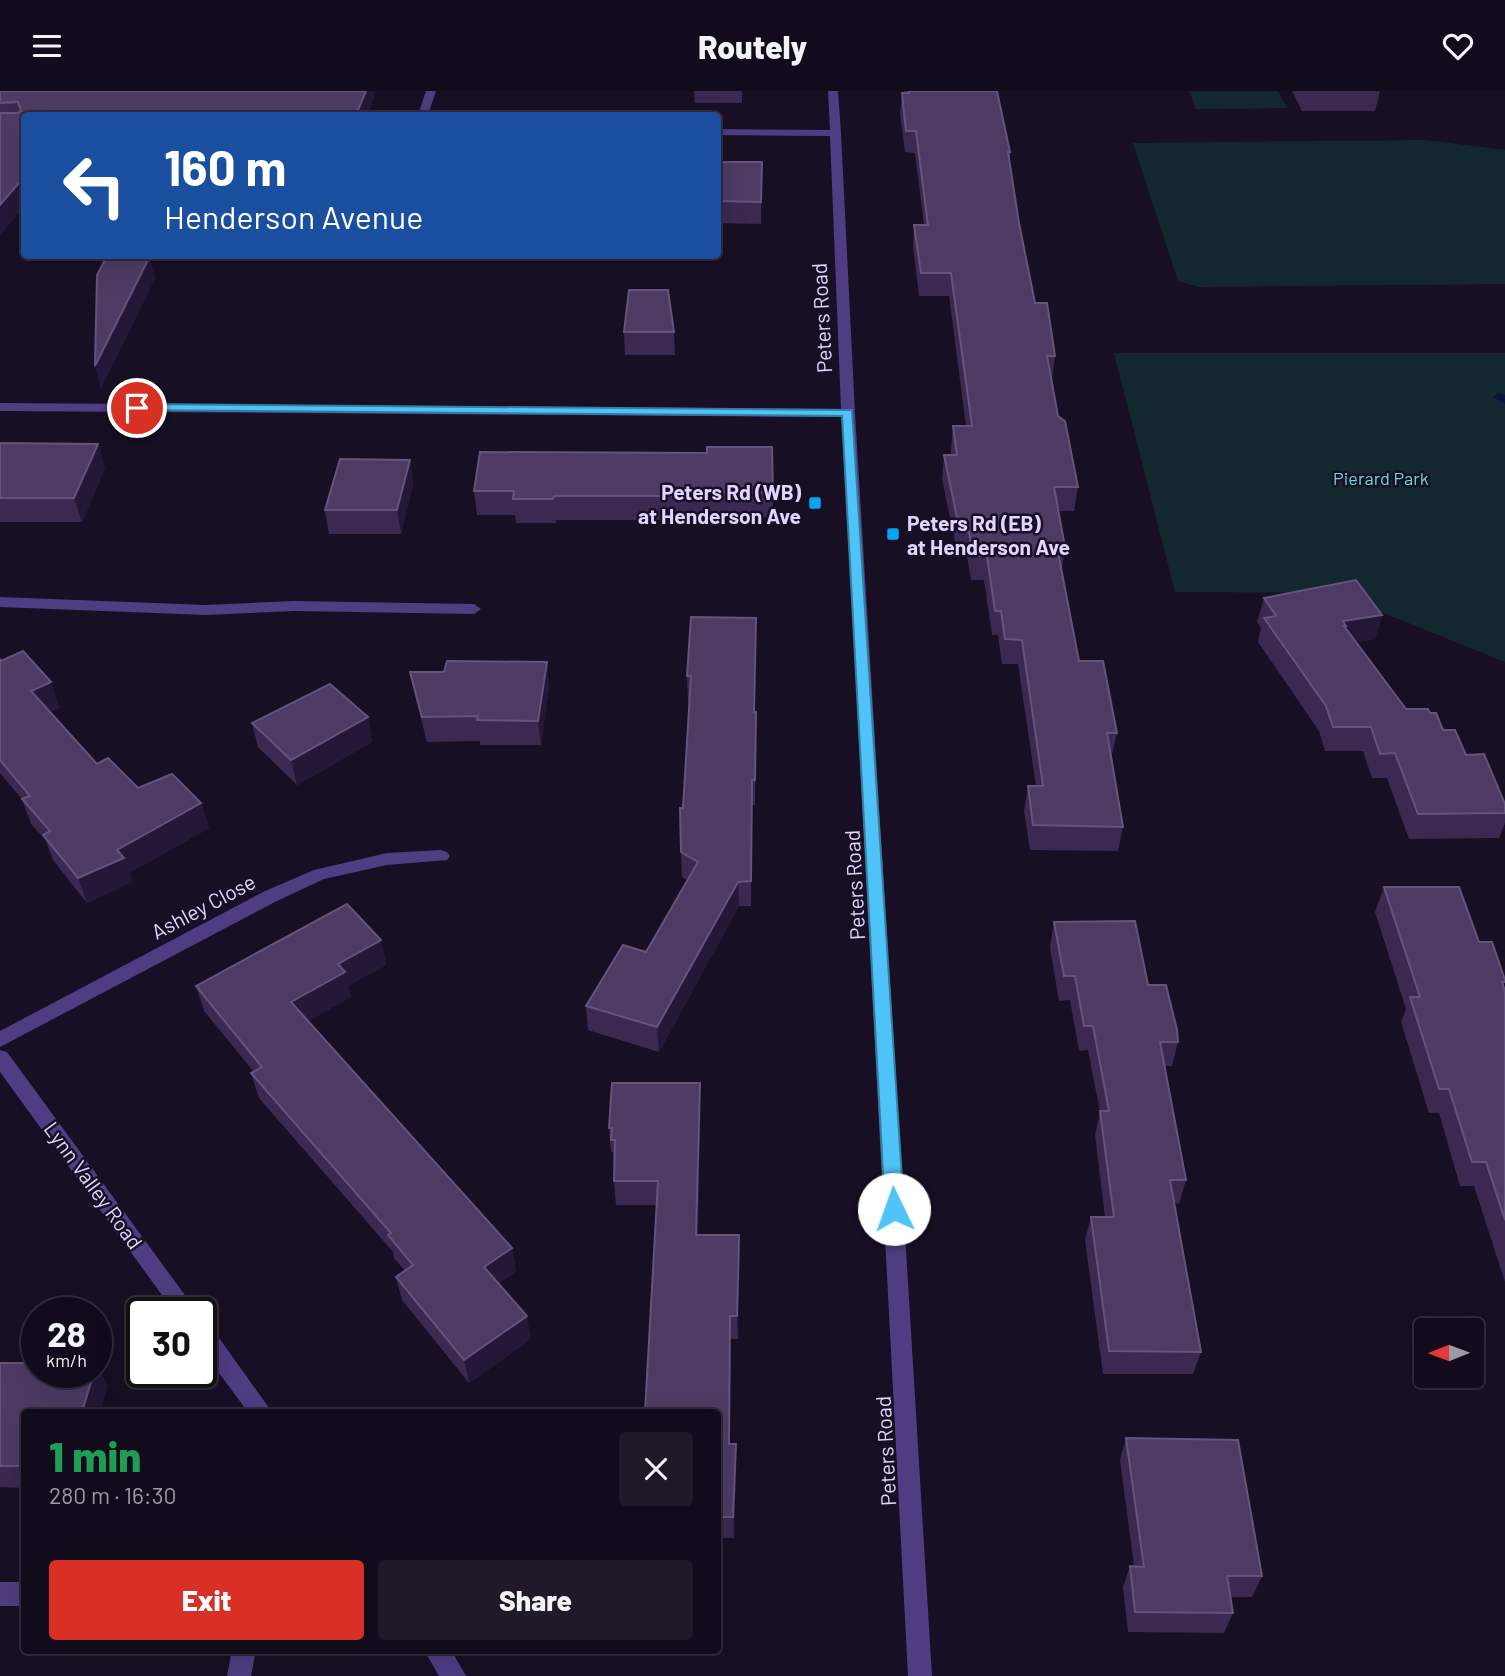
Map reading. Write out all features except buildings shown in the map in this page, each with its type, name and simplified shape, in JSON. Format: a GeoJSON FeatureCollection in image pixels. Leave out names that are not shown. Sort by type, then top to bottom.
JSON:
{"type":"FeatureCollection","features":[{"type":"Feature","properties":{"kind":"street"},"geometry":{"type":"LineString","coordinates":[[424,112],[431,91]]}},
{"type":"Feature","properties":{"kind":"street","name":"Peters Road"},"geometry":{"type":"LineString","coordinates":[[833,91],[848,412],[920,1676]]}},
{"type":"Feature","properties":{"kind":"street"},"geometry":{"type":"LineString","coordinates":[[721,132],[836,133]]}},
{"type":"Feature","properties":{"kind":"street"},"geometry":{"type":"LineString","coordinates":[[0,407],[848,412]]}},
{"type":"Feature","properties":{"kind":"street"},"geometry":{"type":"LineString","coordinates":[[0,603],[206,610],[294,606],[474,609]]}},
{"type":"Feature","properties":{"kind":"street","name":"Ashley Close"},"geometry":{"type":"LineString","coordinates":[[0,1040],[271,896],[320,874],[387,859],[441,856]]}},
{"type":"Feature","properties":{"kind":"street","name":"Lynn Valley Road"},"geometry":{"type":"LineString","coordinates":[[0,1057],[176,1297]]}},
{"type":"Feature","properties":{"kind":"street"},"geometry":{"type":"LineString","coordinates":[[217,1353],[259,1409]]}},
{"type":"Feature","properties":{"kind":"street"},"geometry":{"type":"LineString","coordinates":[[0,1594],[21,1594]]}},
{"type":"Feature","properties":{"kind":"street"},"geometry":{"type":"LineString","coordinates":[[239,1676],[243,1654]]}},
{"type":"Feature","properties":{"kind":"street"},"geometry":{"type":"LineString","coordinates":[[439,1654],[454,1676]]}},
{"type":"Feature","properties":{"kind":"green space"},"geometry":{"type":"Polygon","coordinates":[[[1189,91],[1278,91],[1287,108],[1196,109],[1189,91]]]}},
{"type":"Feature","properties":{"kind":"green space"},"geometry":{"type":"Polygon","coordinates":[[[1425,140],[1505,150],[1505,284],[1199,287],[1178,281],[1133,143],[1425,140]]]}},
{"type":"Feature","properties":{"kind":"green space","name":"Pierard Park"},"geometry":{"type":"Polygon","coordinates":[[[1114,353],[1505,353],[1505,662],[1334,593],[1175,592],[1114,353]]]}},
{"type":"Feature","properties":{"kind":"waterway"},"geometry":{"type":"LineString","coordinates":[[1499,397],[1505,400]]}},
{"type":"Feature","properties":{"kind":"place","name":"Peters Rd (WB) at Henderson Ave"},"geometry":{"type":"Point","coordinates":[815,503]}},
{"type":"Feature","properties":{"kind":"place","name":"Peters Rd (EB) at Henderson Ave"},"geometry":{"type":"Point","coordinates":[893,534]}},
{"type":"Feature","properties":{"kind":"route"},"geometry":{"type":"LineString","coordinates":[[137,408],[848,412],[894,1209]]}}]}
